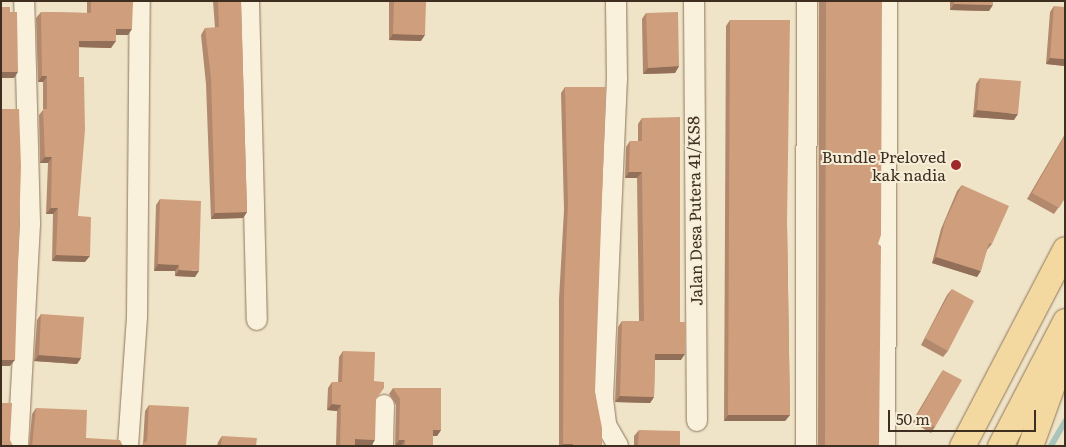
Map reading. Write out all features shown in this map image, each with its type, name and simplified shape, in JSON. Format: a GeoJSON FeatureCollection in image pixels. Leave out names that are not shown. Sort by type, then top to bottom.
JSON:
{"type":"FeatureCollection","features":[{"type":"Feature","properties":{"kind":"main road"},"geometry":{"type":"LineString","coordinates":[[962,446],[1065,250]]}},
{"type":"Feature","properties":{"kind":"main road"},"geometry":{"type":"LineString","coordinates":[[1000,446],[1065,321]]}},
{"type":"Feature","properties":{"kind":"main road"},"geometry":{"type":"LineString","coordinates":[[1030,446],[1065,349]]}},
{"type":"Feature","properties":{"kind":"street"},"geometry":{"type":"LineString","coordinates":[[18,446],[30,223],[24,1]]}},
{"type":"Feature","properties":{"kind":"street"},"geometry":{"type":"LineString","coordinates":[[128,446],[137,317],[140,1]]}},
{"type":"Feature","properties":{"kind":"street"},"geometry":{"type":"LineString","coordinates":[[249,1],[257,320]]}},
{"type":"Feature","properties":{"kind":"street"},"geometry":{"type":"LineString","coordinates":[[616,1],[617,78],[603,399],[606,425],[618,446]]}},
{"type":"Feature","properties":{"kind":"street","name":"Jalan Desa Putera 41/KS8"},"geometry":{"type":"LineString","coordinates":[[694,1],[697,422]]}},
{"type":"Feature","properties":{"kind":"street"},"geometry":{"type":"LineString","coordinates":[[806,446],[807,1]]}},
{"type":"Feature","properties":{"kind":"street"},"geometry":{"type":"LineString","coordinates":[[885,446],[888,1]]}},
{"type":"Feature","properties":{"kind":"street"},"geometry":{"type":"LineString","coordinates":[[383,446],[384,405]]}},
{"type":"Feature","properties":{"kind":"building"},"geometry":{"type":"Polygon","coordinates":[[[91,1],[133,1],[132,29],[116,29],[116,41],[79,41],[79,77],[84,77],[85,130],[78,216],[91,217],[90,256],[56,255],[58,208],[51,208],[52,157],[45,157],[43,109],[47,109],[47,76],[42,76],[41,12],[91,13],[91,1]]]}},
{"type":"Feature","properties":{"kind":"building"},"geometry":{"type":"Polygon","coordinates":[[[218,1],[241,1],[247,212],[215,213],[211,78],[205,28],[219,27],[218,1]]]}},
{"type":"Feature","properties":{"kind":"building"},"geometry":{"type":"Polygon","coordinates":[[[394,1],[426,1],[425,35],[393,34],[394,1]]]}},
{"type":"Feature","properties":{"kind":"building"},"geometry":{"type":"Polygon","coordinates":[[[826,1],[882,1],[881,235],[878,244],[881,246],[879,446],[825,446],[826,1]]]}},
{"type":"Feature","properties":{"kind":"building"},"geometry":{"type":"Polygon","coordinates":[[[954,1],[993,1],[993,5],[954,4],[954,1]]]}},
{"type":"Feature","properties":{"kind":"building"},"geometry":{"type":"Polygon","coordinates":[[[1054,6],[1065,7],[1065,59],[1050,58],[1054,6]]]}},
{"type":"Feature","properties":{"kind":"building"},"geometry":{"type":"Polygon","coordinates":[[[1,7],[10,7],[10,12],[17,12],[18,72],[1,72],[1,7]]]}},
{"type":"Feature","properties":{"kind":"building"},"geometry":{"type":"Polygon","coordinates":[[[678,12],[679,66],[648,68],[646,13],[678,12]]]}},
{"type":"Feature","properties":{"kind":"building"},"geometry":{"type":"Polygon","coordinates":[[[730,20],[790,20],[787,224],[790,415],[728,415],[730,20]]]}},
{"type":"Feature","properties":{"kind":"building"},"geometry":{"type":"Polygon","coordinates":[[[980,78],[1021,81],[1018,114],[977,110],[980,78]]]}},
{"type":"Feature","properties":{"kind":"building"},"geometry":{"type":"Polygon","coordinates":[[[565,87],[606,87],[595,392],[602,428],[602,446],[563,444],[564,293],[568,204],[565,87]]]}},
{"type":"Feature","properties":{"kind":"building"},"geometry":{"type":"Polygon","coordinates":[[[1,109],[19,109],[21,166],[15,360],[1,360],[1,109]]]}},
{"type":"Feature","properties":{"kind":"building"},"geometry":{"type":"Polygon","coordinates":[[[680,117],[680,322],[686,322],[685,354],[655,354],[654,397],[620,396],[622,321],[644,321],[642,172],[629,172],[630,141],[642,141],[642,118],[680,117]]]}},
{"type":"Feature","properties":{"kind":"building"},"geometry":{"type":"Polygon","coordinates":[[[1065,135],[1065,198],[1059,208],[1032,193],[1065,135]]]}},
{"type":"Feature","properties":{"kind":"building"},"geometry":{"type":"Polygon","coordinates":[[[962,185],[1009,206],[992,244],[989,243],[981,271],[936,257],[945,222],[962,185]]]}},
{"type":"Feature","properties":{"kind":"building"},"geometry":{"type":"Polygon","coordinates":[[[160,199],[201,201],[199,271],[179,270],[179,265],[158,264],[160,199]]]}},
{"type":"Feature","properties":{"kind":"building"},"geometry":{"type":"Polygon","coordinates":[[[952,289],[974,301],[948,351],[925,338],[952,289]]]}},
{"type":"Feature","properties":{"kind":"building"},"geometry":{"type":"Polygon","coordinates":[[[41,314],[84,317],[81,358],[39,355],[41,314]]]}},
{"type":"Feature","properties":{"kind":"building"},"geometry":{"type":"Polygon","coordinates":[[[343,351],[375,352],[374,381],[384,382],[384,388],[376,399],[375,440],[355,439],[355,446],[340,446],[341,405],[332,404],[332,382],[342,382],[343,351]]]}},
{"type":"Feature","properties":{"kind":"building"},"geometry":{"type":"Polygon","coordinates":[[[943,370],[962,380],[935,427],[917,416],[943,370]]]}},
{"type":"Feature","properties":{"kind":"building"},"geometry":{"type":"Polygon","coordinates":[[[393,388],[441,388],[441,430],[433,430],[433,446],[405,446],[405,440],[399,440],[400,399],[393,388]]]}},
{"type":"Feature","properties":{"kind":"building"},"geometry":{"type":"Polygon","coordinates":[[[1,403],[12,403],[10,440],[13,446],[1,446],[1,403]]]}},
{"type":"Feature","properties":{"kind":"building"},"geometry":{"type":"Polygon","coordinates":[[[149,405],[189,407],[186,446],[140,446],[147,441],[149,405]]]}},
{"type":"Feature","properties":{"kind":"building"},"geometry":{"type":"Polygon","coordinates":[[[36,408],[87,410],[86,438],[120,440],[123,446],[32,446],[36,408]]]}},
{"type":"Feature","properties":{"kind":"building"},"geometry":{"type":"Polygon","coordinates":[[[639,430],[680,431],[680,446],[638,446],[639,430]]]}},
{"type":"Feature","properties":{"kind":"building"},"geometry":{"type":"Polygon","coordinates":[[[222,436],[257,438],[256,446],[221,446],[222,436]]]}},
{"type":"Feature","properties":{"kind":"waterway"},"geometry":{"type":"LineString","coordinates":[[1051,446],[1065,422]]}},
{"type":"Feature","properties":{"kind":"place","name":"Bundle Preloved kak nadia"},"geometry":{"type":"Point","coordinates":[956,165]}}]}
